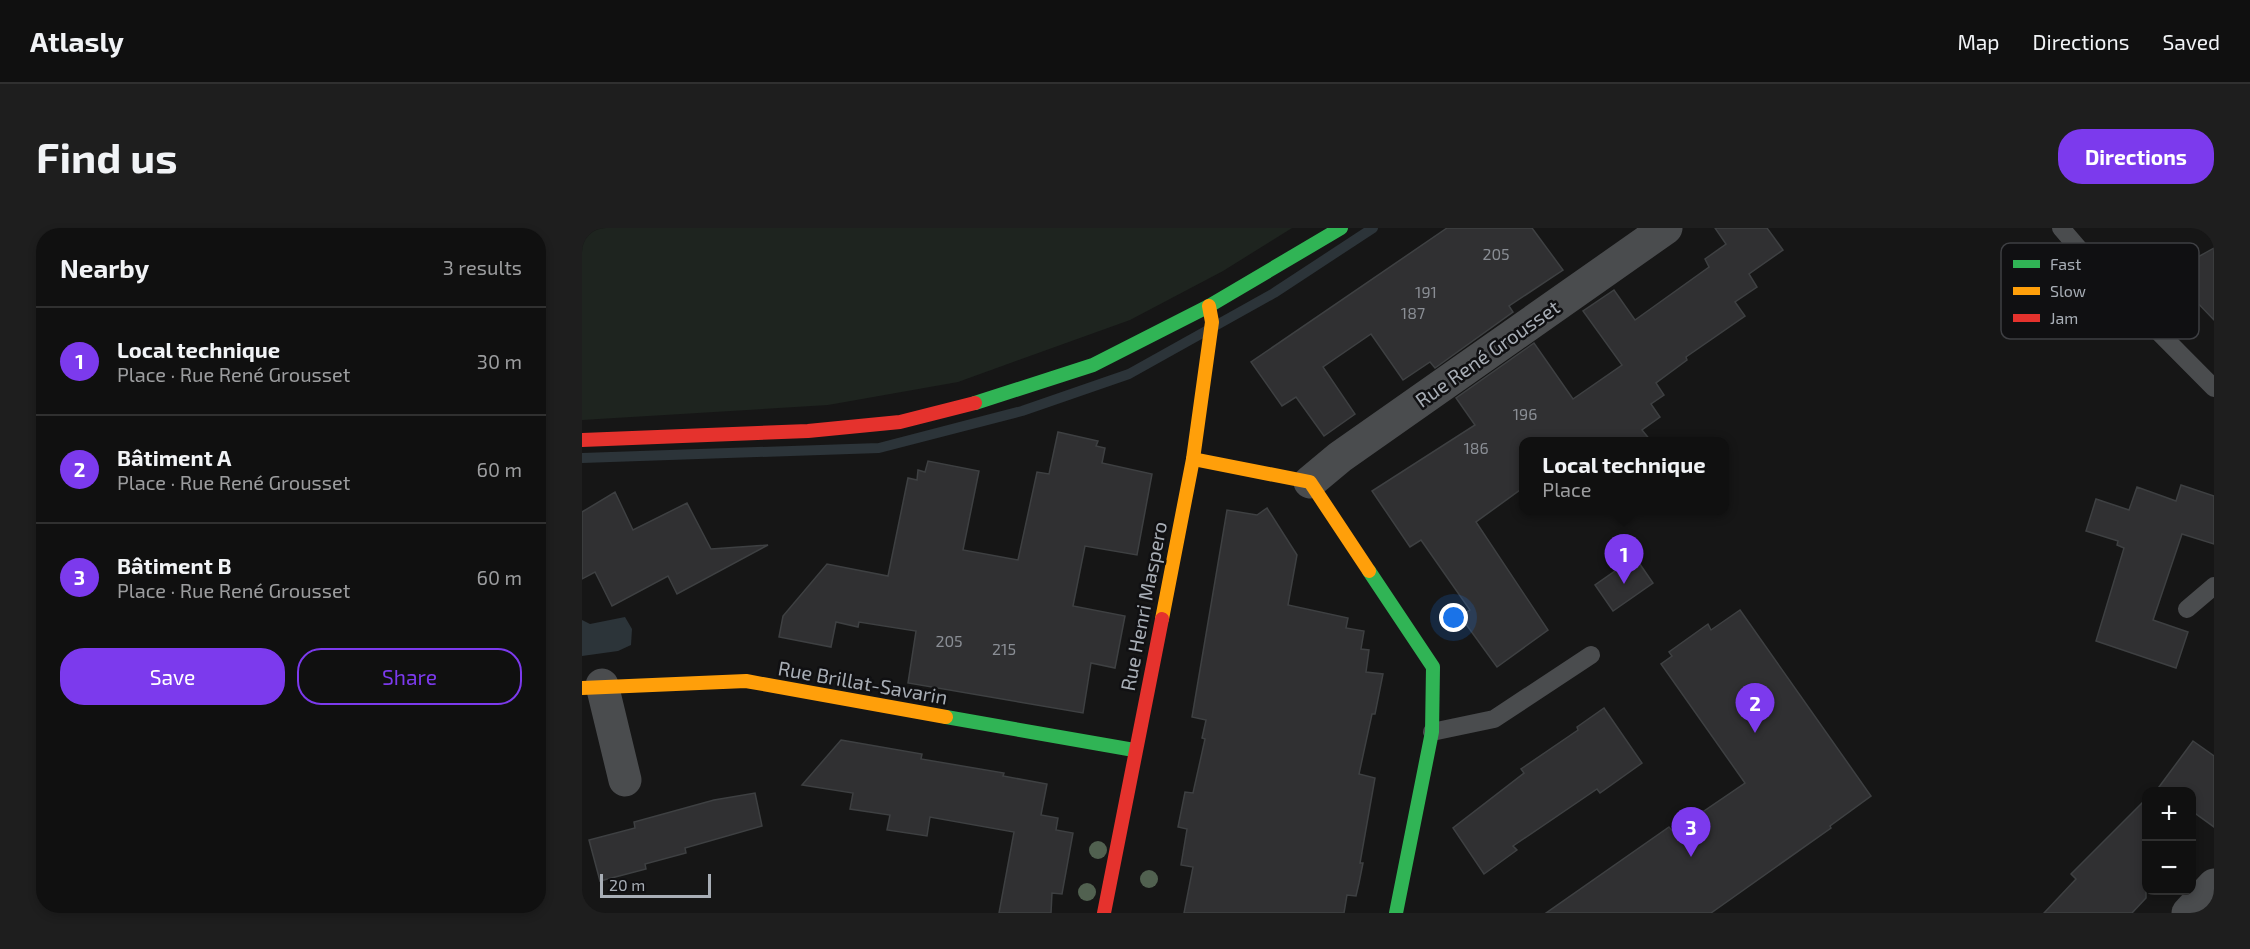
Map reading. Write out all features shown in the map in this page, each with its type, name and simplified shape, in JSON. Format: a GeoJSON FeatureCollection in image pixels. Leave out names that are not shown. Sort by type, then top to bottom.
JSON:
{"type":"FeatureCollection","features":[{"type":"Feature","properties":{"kind":"street"},"geometry":{"type":"LineString","coordinates":[[582,440],[808,431],[900,422],[993,398],[1093,365],[1209,306],[1341,228]]}},
{"type":"Feature","properties":{"kind":"street","name":"Rue René Grousset"},"geometry":{"type":"LineString","coordinates":[[1310,482],[1424,397],[1666,228]]}},
{"type":"Feature","properties":{"kind":"street","name":"Rue Henri Maspero"},"geometry":{"type":"LineString","coordinates":[[1104,913],[1134,750],[1193,459],[1212,322],[1209,306]]}},
{"type":"Feature","properties":{"kind":"street"},"geometry":{"type":"LineString","coordinates":[[1193,459],[1310,482],[1433,667],[1432,732],[1396,913]]}},
{"type":"Feature","properties":{"kind":"street","name":"Rue Brillat-Savarin"},"geometry":{"type":"LineString","coordinates":[[592,686],[746,681],[1134,750]]}},
{"type":"Feature","properties":{"kind":"street"},"geometry":{"type":"LineString","coordinates":[[592,686],[625,780]]}},
{"type":"Feature","properties":{"kind":"street"},"geometry":{"type":"LineString","coordinates":[[2188,913],[2214,885]]}},
{"type":"Feature","properties":{"kind":"lane"},"geometry":{"type":"LineString","coordinates":[[2061,228],[2074,243]]}},
{"type":"Feature","properties":{"kind":"lane"},"geometry":{"type":"LineString","coordinates":[[2165,339],[2214,388]]}},
{"type":"Feature","properties":{"kind":"lane"},"geometry":{"type":"LineString","coordinates":[[2187,609],[2214,586]]}},
{"type":"Feature","properties":{"kind":"lane"},"geometry":{"type":"LineString","coordinates":[[1432,732],[1494,719],[1591,655]]}},
{"type":"Feature","properties":{"kind":"shaded area"},"geometry":{"type":"Polygon","coordinates":[[[582,228],[1292,228],[1223,271],[1130,320],[958,382],[828,405],[582,420],[582,228]]]}},
{"type":"Feature","properties":{"kind":"shaded area"},"geometry":{"type":"Polygon","coordinates":[[[625,617],[632,629],[631,645],[618,651],[582,656],[582,620],[590,624],[625,617]]]}},
{"type":"Feature","properties":{"kind":"building"},"geometry":{"type":"Polygon","coordinates":[[[1447,228],[1532,228],[1563,270],[1509,306],[1513,312],[1435,368],[1430,362],[1403,380],[1371,334],[1323,367],[1355,414],[1324,436],[1296,397],[1282,406],[1251,362],[1447,228]]]}},
{"type":"Feature","properties":{"kind":"building"},"geometry":{"type":"Polygon","coordinates":[[[1715,228],[1767,228],[1783,250],[1749,274],[1757,287],[1735,302],[1745,316],[1686,357],[1687,360],[1656,383],[1664,395],[1651,404],[1660,417],[1642,430],[1648,437],[1519,437],[1519,491],[1476,522],[1548,630],[1497,667],[1460,616],[1470,610],[1421,540],[1410,547],[1372,491],[1475,425],[1456,398],[1534,343],[1573,399],[1622,365],[1583,311],[1614,290],[1635,320],[1709,267],[1705,259],[1726,244],[1715,228]]]}},
{"type":"Feature","properties":{"kind":"building"},"geometry":{"type":"Polygon","coordinates":[[[2214,248],[2214,320],[2199,304],[2199,256],[2214,248]]]}},
{"type":"Feature","properties":{"kind":"building"},"geometry":{"type":"Polygon","coordinates":[[[1058,432],[1098,441],[1096,446],[1105,448],[1102,463],[1152,474],[1137,555],[1085,546],[1073,606],[1125,616],[1115,668],[1091,663],[1083,713],[908,683],[916,631],[859,622],[858,627],[836,622],[831,647],[779,637],[783,616],[827,564],[888,576],[908,478],[917,480],[918,470],[925,472],[928,461],[979,471],[963,550],[1018,560],[1037,472],[1049,474],[1058,432]]]}},
{"type":"Feature","properties":{"kind":"building"},"geometry":{"type":"Polygon","coordinates":[[[2181,485],[2214,496],[2214,544],[2182,534],[2153,620],[2188,632],[2176,668],[2096,641],[2124,548],[2117,545],[2118,541],[2086,531],[2096,499],[2129,510],[2137,487],[2176,501],[2181,485]]]}},
{"type":"Feature","properties":{"kind":"building"},"geometry":{"type":"Polygon","coordinates":[[[615,492],[633,530],[687,503],[711,549],[768,545],[677,594],[668,576],[612,606],[595,572],[582,579],[582,512],[615,492]]]}},
{"type":"Feature","properties":{"kind":"building"},"geometry":{"type":"Polygon","coordinates":[[[1267,508],[1297,555],[1288,605],[1348,618],[1346,628],[1364,631],[1361,649],[1369,650],[1366,672],[1383,674],[1359,774],[1375,778],[1360,863],[1363,863],[1359,883],[1356,896],[1347,895],[1344,913],[1184,913],[1193,867],[1181,865],[1187,829],[1178,827],[1185,792],[1193,793],[1205,739],[1202,738],[1206,720],[1192,717],[1227,510],[1257,515],[1267,508]]]}},
{"type":"Feature","properties":{"kind":"building"},"geometry":{"type":"Polygon","coordinates":[[[1635,557],[1653,583],[1613,611],[1595,585],[1635,557]]]}},
{"type":"Feature","properties":{"kind":"building"},"geometry":{"type":"Polygon","coordinates":[[[1740,610],[1871,796],[1830,826],[1831,828],[1711,913],[1546,913],[1669,827],[1673,832],[1745,783],[1661,664],[1672,656],[1669,652],[1708,624],[1711,630],[1740,610]]]}},
{"type":"Feature","properties":{"kind":"building"},"geometry":{"type":"Polygon","coordinates":[[[1604,708],[1642,763],[1600,793],[1597,789],[1513,846],[1517,850],[1484,874],[1453,828],[1524,773],[1521,769],[1578,730],[1577,727],[1604,708]]]}},
{"type":"Feature","properties":{"kind":"building"},"geometry":{"type":"Polygon","coordinates":[[[841,740],[922,754],[921,759],[1004,773],[1003,776],[1047,784],[1041,815],[1058,818],[1056,830],[1073,833],[1062,894],[1052,893],[1051,913],[999,913],[1014,832],[930,817],[927,836],[887,830],[890,815],[850,809],[853,793],[802,785],[841,740]]]}},
{"type":"Feature","properties":{"kind":"building"},"geometry":{"type":"Polygon","coordinates":[[[2193,741],[2214,756],[2214,827],[2196,814],[2196,787],[2159,787],[2193,741]]]}},
{"type":"Feature","properties":{"kind":"building"},"geometry":{"type":"Polygon","coordinates":[[[755,793],[762,826],[685,848],[686,853],[645,864],[646,869],[600,881],[589,840],[635,828],[634,822],[714,800],[755,793]]]}},
{"type":"Feature","properties":{"kind":"building"},"geometry":{"type":"Polygon","coordinates":[[[2142,803],[2142,895],[2146,895],[2146,898],[2132,913],[2044,913],[2076,879],[2071,874],[2142,803]]]}},
{"type":"Feature","properties":{"kind":"waterway"},"geometry":{"type":"LineString","coordinates":[[582,458],[879,448],[1022,411],[1129,374],[1274,293],[1373,228]]}},
{"type":"Feature","properties":{"kind":"traffic: fast"},"geometry":{"type":"LineString","coordinates":[[975,403],[1093,365],[1209,306],[1341,228]]}},
{"type":"Feature","properties":{"kind":"traffic: fast"},"geometry":{"type":"LineString","coordinates":[[1369,571],[1433,667],[1432,732],[1396,913]]}},
{"type":"Feature","properties":{"kind":"traffic: fast"},"geometry":{"type":"LineString","coordinates":[[946,717],[1134,750]]}},
{"type":"Feature","properties":{"kind":"traffic: slow"},"geometry":{"type":"LineString","coordinates":[[1162,619],[1193,459],[1212,322],[1209,306]]}},
{"type":"Feature","properties":{"kind":"traffic: slow"},"geometry":{"type":"LineString","coordinates":[[1193,459],[1310,482],[1369,571]]}},
{"type":"Feature","properties":{"kind":"traffic: slow"},"geometry":{"type":"LineString","coordinates":[[582,688],[746,681],[946,717]]}},
{"type":"Feature","properties":{"kind":"traffic: jam"},"geometry":{"type":"LineString","coordinates":[[582,440],[808,431],[900,422],[975,403]]}},
{"type":"Feature","properties":{"kind":"traffic: jam"},"geometry":{"type":"LineString","coordinates":[[1104,913],[1162,619]]}},
{"type":"Feature","properties":{"kind":"place","name":"Local technique"},"geometry":{"type":"Point","coordinates":[1624,584]}},
{"type":"Feature","properties":{"kind":"place","name":"Bâtiment A"},"geometry":{"type":"Point","coordinates":[1755,733]}},
{"type":"Feature","properties":{"kind":"place","name":"Bâtiment B"},"geometry":{"type":"Point","coordinates":[1691,857]}}]}
